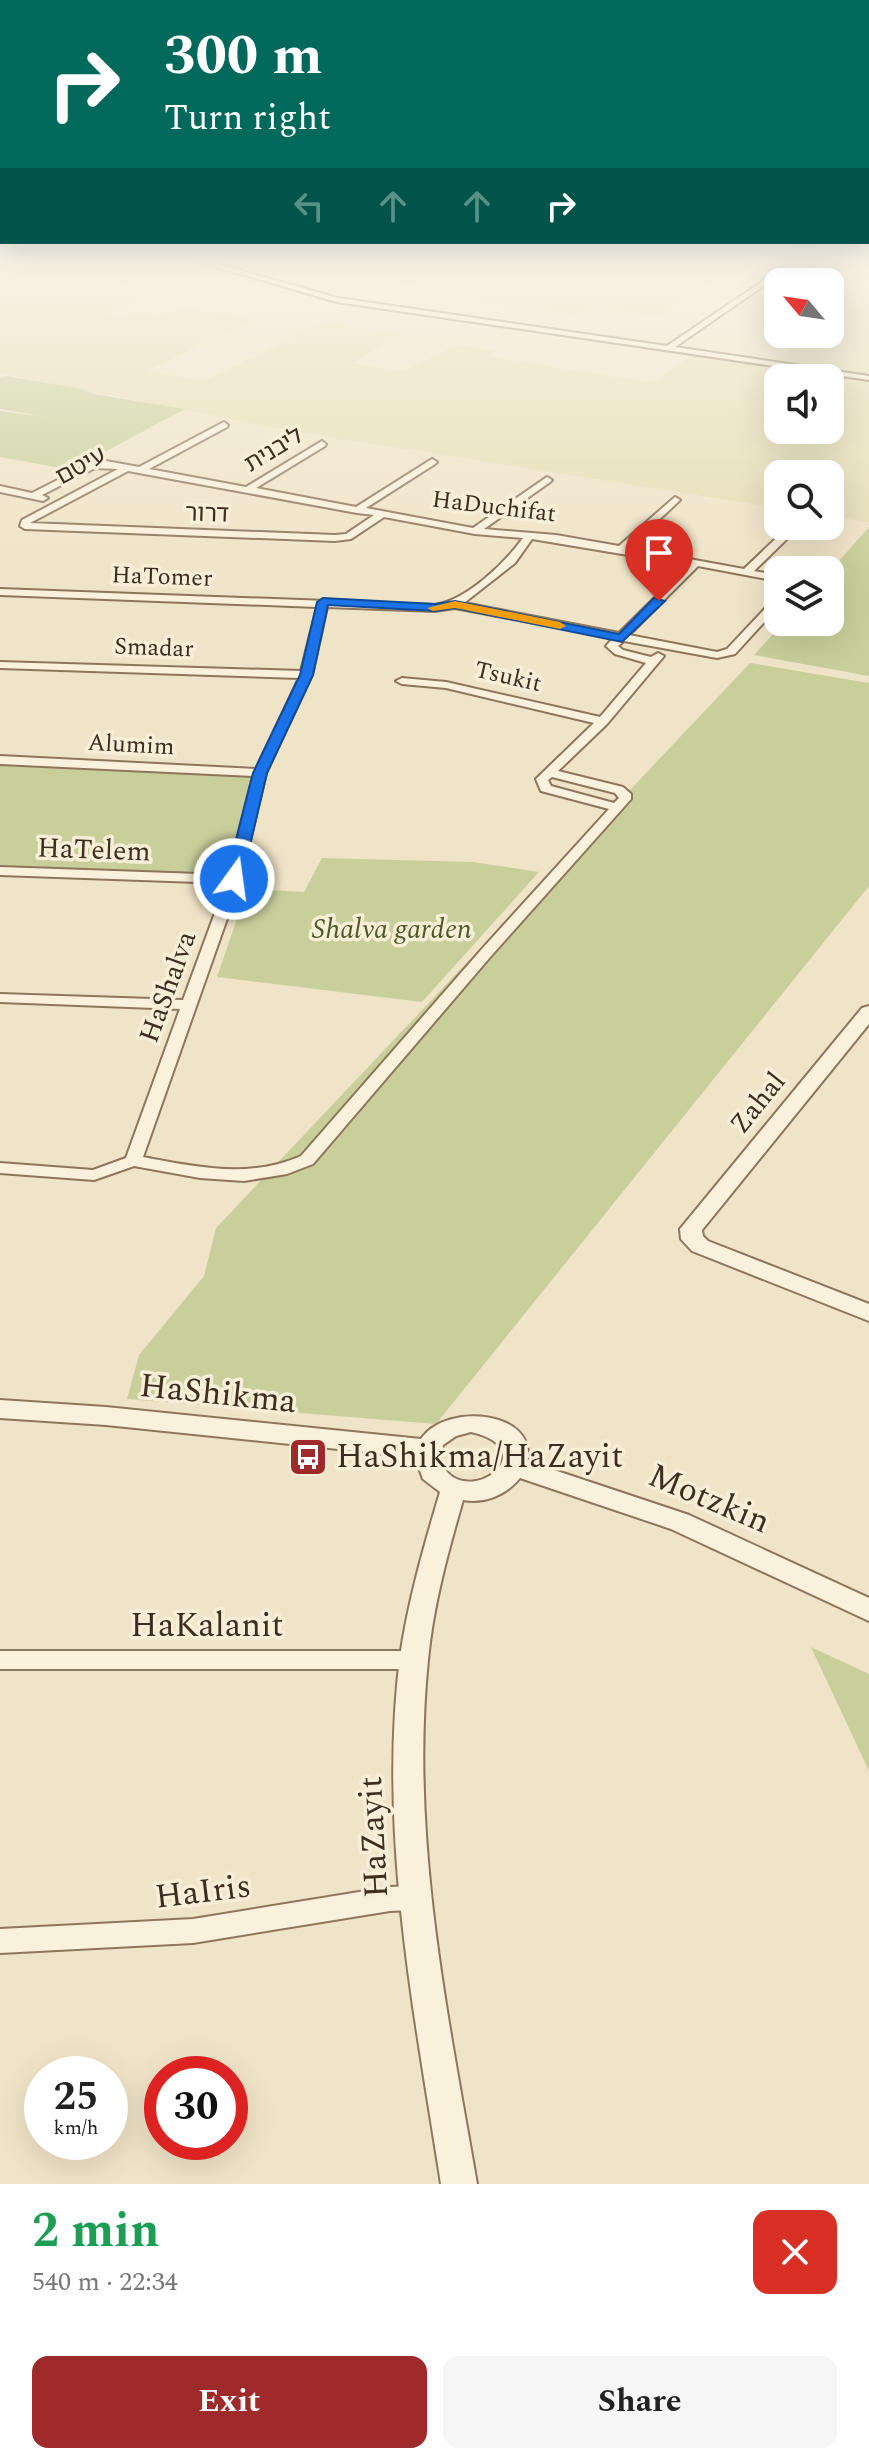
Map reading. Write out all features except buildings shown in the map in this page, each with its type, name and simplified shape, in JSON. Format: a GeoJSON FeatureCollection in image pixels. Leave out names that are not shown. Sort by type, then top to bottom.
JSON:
{"type":"FeatureCollection","features":[{"type":"Feature","properties":{"kind":"street"},"geometry":{"type":"LineString","coordinates":[[762,362],[869,378]]}},
{"type":"Feature","properties":{"kind":"street"},"geometry":{"type":"LineString","coordinates":[[141,470],[224,425]]}},
{"type":"Feature","properties":{"kind":"street","name":"ליבנית"},"geometry":{"type":"LineString","coordinates":[[247,490],[322,444]]}},
{"type":"Feature","properties":{"kind":"street"},"geometry":{"type":"LineString","coordinates":[[357,510],[432,462]]}},
{"type":"Feature","properties":{"kind":"street","name":"עיטם"},"geometry":{"type":"LineString","coordinates":[[33,496],[93,465],[126,468]]}},
{"type":"Feature","properties":{"kind":"street","name":"HaDuchifat"},"geometry":{"type":"LineString","coordinates":[[126,468],[475,531],[621,550],[764,575]]}},
{"type":"Feature","properties":{"kind":"street","name":"עיטם"},"geometry":{"type":"LineString","coordinates":[[25,526],[25,522],[60,501],[126,468]]}},
{"type":"Feature","properties":{"kind":"street"},"geometry":{"type":"LineString","coordinates":[[475,531],[547,480]]}},
{"type":"Feature","properties":{"kind":"street"},"geometry":{"type":"LineString","coordinates":[[0,489],[60,501]]}},
{"type":"Feature","properties":{"kind":"street"},"geometry":{"type":"LineString","coordinates":[[621,550],[675,500]]}},
{"type":"Feature","properties":{"kind":"street","name":"דרור"},"geometry":{"type":"LineString","coordinates":[[25,526],[335,538],[348,537],[381,515]]}},
{"type":"Feature","properties":{"kind":"street"},"geometry":{"type":"LineString","coordinates":[[455,605],[511,561],[529,536]]}},
{"type":"Feature","properties":{"kind":"street"},"geometry":{"type":"LineString","coordinates":[[747,572],[780,540]]}},
{"type":"Feature","properties":{"kind":"street"},"geometry":{"type":"LineString","coordinates":[[653,661],[613,650],[612,646],[696,563]]}},
{"type":"Feature","properties":{"kind":"street","name":"HaTomer"},"geometry":{"type":"LineString","coordinates":[[0,592],[435,608],[455,605],[668,648],[726,655],[764,616]]}},
{"type":"Feature","properties":{"kind":"street","name":"HaShalva"},"geometry":{"type":"LineString","coordinates":[[133,1161],[234,879],[260,773],[306,675],[323,602]]}},
{"type":"Feature","properties":{"kind":"street"},"geometry":{"type":"LineString","coordinates":[[618,808],[545,788],[542,779],[603,721],[653,661],[668,648]]}},
{"type":"Feature","properties":{"kind":"street","name":"Smadar"},"geometry":{"type":"LineString","coordinates":[[0,665],[306,675]]}},
{"type":"Feature","properties":{"kind":"street","name":"Tsukit"},"geometry":{"type":"LineString","coordinates":[[402,681],[446,685],[603,721]]}},
{"type":"Feature","properties":{"kind":"street","name":"Alumim"},"geometry":{"type":"LineString","coordinates":[[0,760],[260,773]]}},
{"type":"Feature","properties":{"kind":"street"},"geometry":{"type":"LineString","coordinates":[[0,1168],[94,1175],[133,1161],[220,1175],[261,1177],[286,1171],[307,1160],[486,953],[625,799],[619,790],[549,772]]}},
{"type":"Feature","properties":{"kind":"street","name":"HaTelem"},"geometry":{"type":"LineString","coordinates":[[0,871],[234,879]]}},
{"type":"Feature","properties":{"kind":"street"},"geometry":{"type":"LineString","coordinates":[[0,998],[189,1005]]}},
{"type":"Feature","properties":{"kind":"street","name":"Zahal"},"geometry":{"type":"LineString","coordinates":[[869,1012],[691,1229],[692,1239],[700,1246],[869,1313]]}},
{"type":"Feature","properties":{"kind":"street","name":"HaShikma"},"geometry":{"type":"LineString","coordinates":[[0,1409],[106,1416],[428,1449]]}},
{"type":"Feature","properties":{"kind":"street"},"geometry":{"type":"LineString","coordinates":[[483,1424],[497,1428],[515,1444],[516,1467],[509,1478],[493,1488],[475,1492],[454,1488],[437,1479],[428,1467],[428,1449],[432,1440],[448,1428],[483,1424]]}},
{"type":"Feature","properties":{"kind":"street","name":"Motzkin"},"geometry":{"type":"LineString","coordinates":[[516,1467],[680,1522],[869,1610]]}},
{"type":"Feature","properties":{"kind":"street","name":"HaZayit"},"geometry":{"type":"LineString","coordinates":[[454,1488],[429,1572],[414,1660],[407,1777],[413,1898],[459,2184]]}},
{"type":"Feature","properties":{"kind":"street","name":"HaKalanit"},"geometry":{"type":"LineString","coordinates":[[0,1660],[414,1660]]}},
{"type":"Feature","properties":{"kind":"street","name":"HaIris"},"geometry":{"type":"LineString","coordinates":[[0,1941],[193,1931],[390,1899],[413,1898]]}},
{"type":"Feature","properties":{"kind":"shaded area"},"geometry":{"type":"Polygon","coordinates":[[[0,362],[165,362],[147,371],[204,381],[243,362],[354,362],[403,371],[422,362],[525,362],[652,383],[684,362],[732,362],[764,367],[764,444],[844,444],[844,364],[770,364],[869,362],[869,522],[844,518],[844,460],[764,460],[764,506],[286,430],[0,373],[0,362]]]}},
{"type":"Feature","properties":{"kind":"green space"},"geometry":{"type":"Polygon","coordinates":[[[6,376],[185,409],[71,470],[0,457],[0,411],[46,417],[0,409],[0,378],[6,376]]]}},
{"type":"Feature","properties":{"kind":"green space"},"geometry":{"type":"Polygon","coordinates":[[[869,527],[869,676],[754,655],[771,636],[844,636],[843,556],[869,527]]]}},
{"type":"Feature","properties":{"kind":"green space"},"geometry":{"type":"Polygon","coordinates":[[[750,663],[869,683],[869,886],[436,1424],[127,1399],[139,1355],[204,1276],[216,1228],[750,663]]]}},
{"type":"Feature","properties":{"kind":"green space"},"geometry":{"type":"Polygon","coordinates":[[[0,760],[260,773],[234,879],[0,871],[0,760]]]}},
{"type":"Feature","properties":{"kind":"green space","name":"Shalva garden"},"geometry":{"type":"Polygon","coordinates":[[[322,858],[473,862],[539,872],[422,1002],[217,977],[247,889],[304,892],[322,858]]]}},
{"type":"Feature","properties":{"kind":"green space"},"geometry":{"type":"Polygon","coordinates":[[[811,1647],[869,1674],[869,1771],[811,1647]]]}},
{"type":"Feature","properties":{"kind":"slow traffic"},"geometry":{"type":"LineString","coordinates":[[433,608],[455,605],[560,626]]}},
{"type":"Feature","properties":{"kind":"place","name":"HaShikma/HaZayit"},"geometry":{"type":"Point","coordinates":[308,1457]}},
{"type":"Feature","properties":{"kind":"route"},"geometry":{"type":"LineString","coordinates":[[234,879],[260,773],[306,675],[323,602],[435,608],[455,605],[622,638],[659,601]]}}]}
